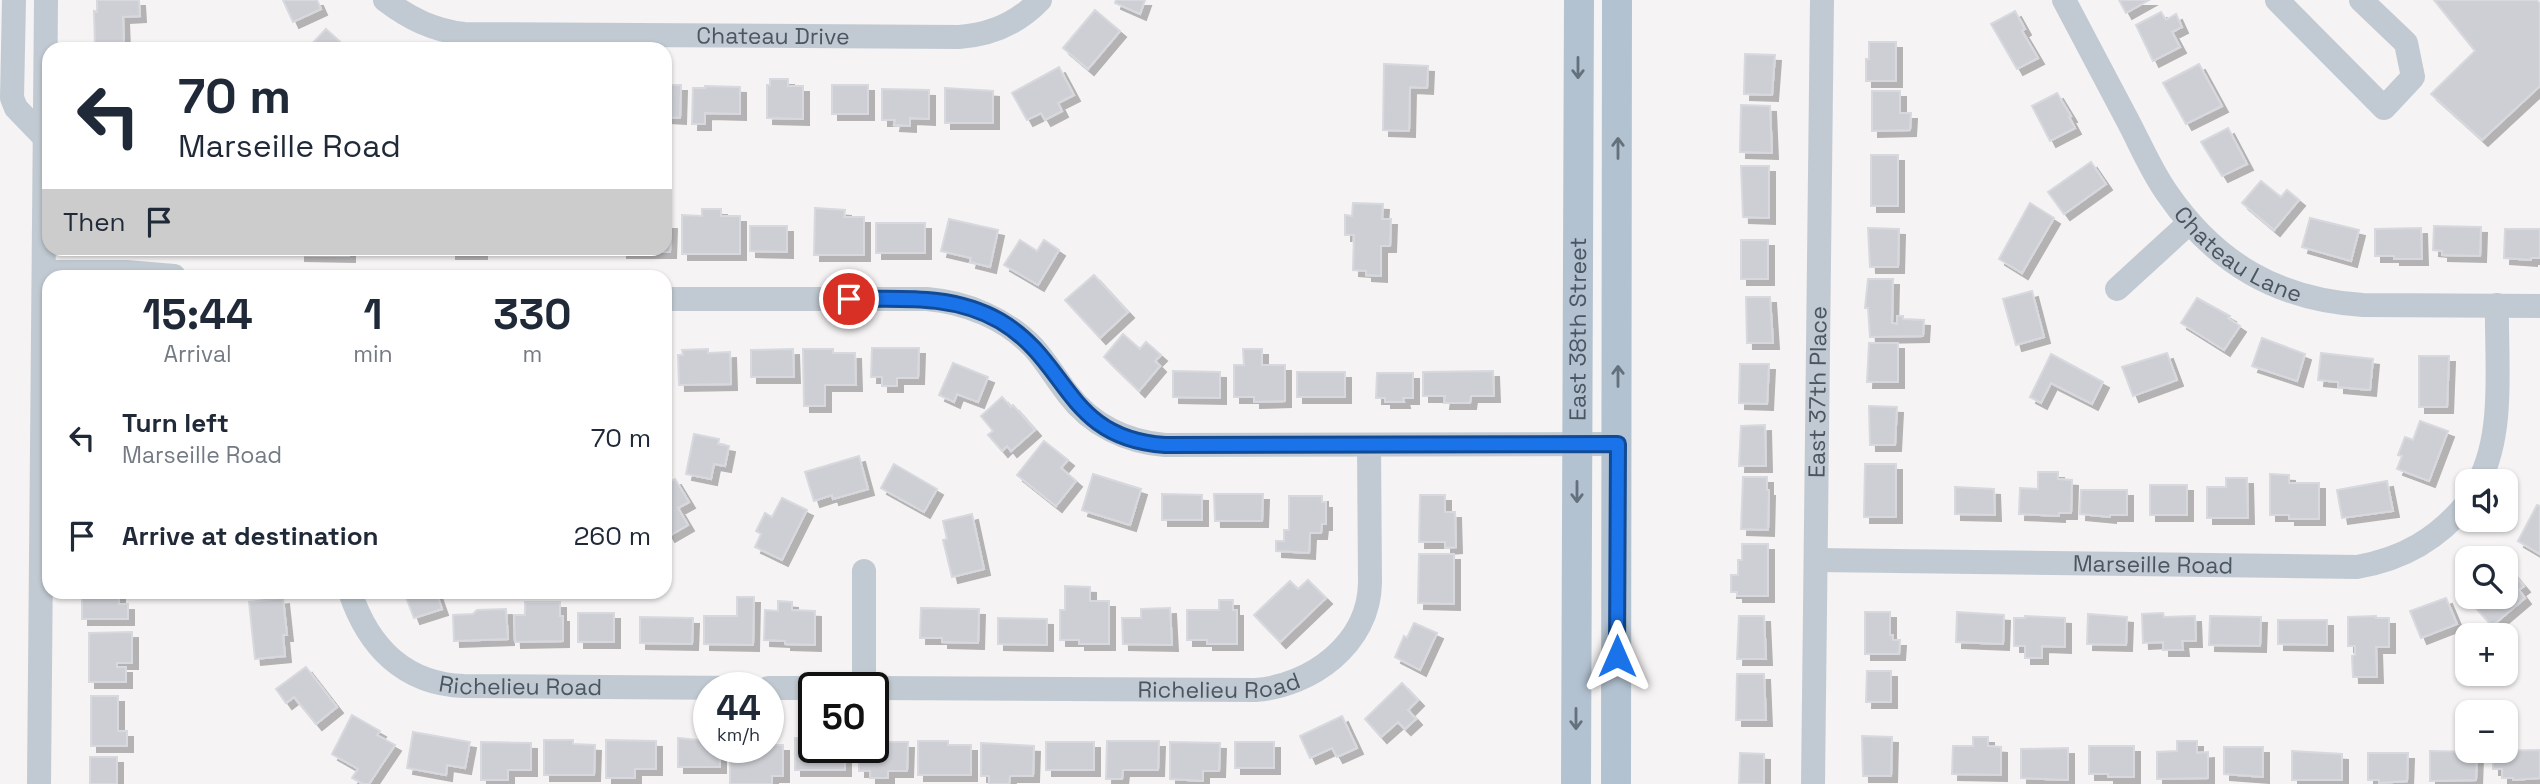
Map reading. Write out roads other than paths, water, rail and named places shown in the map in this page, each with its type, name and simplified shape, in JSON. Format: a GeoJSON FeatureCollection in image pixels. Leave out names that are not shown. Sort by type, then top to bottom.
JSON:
{"type":"FeatureCollection","features":[{"type":"Feature","properties":{"kind":"main road","name":"East 38th Street"},"geometry":{"type":"LineString","coordinates":[[1576,784],[1579,0]]}},
{"type":"Feature","properties":{"kind":"main road","name":"East 38th Street"},"geometry":{"type":"LineString","coordinates":[[1616,784],[1617,0]]}},
{"type":"Feature","properties":{"kind":"street"},"geometry":{"type":"LineString","coordinates":[[13,0],[12,98],[16,108],[42,135]]}},
{"type":"Feature","properties":{"kind":"street"},"geometry":{"type":"LineString","coordinates":[[46,0],[46,42]]}},
{"type":"Feature","properties":{"kind":"street","name":"Chateau Drive"},"geometry":{"type":"LineString","coordinates":[[385,0],[426,25],[473,35],[958,37],[992,31],[1014,21],[1037,3]]}},
{"type":"Feature","properties":{"kind":"street","name":"East 37th Place"},"geometry":{"type":"LineString","coordinates":[[1813,784],[1822,0]]}},
{"type":"Feature","properties":{"kind":"street","name":"Chateau Lane"},"geometry":{"type":"LineString","coordinates":[[2064,0],[2165,191],[2189,223],[2233,262],[2267,282],[2305,296],[2363,305],[2540,306]]}},
{"type":"Feature","properties":{"kind":"street"},"geometry":{"type":"LineString","coordinates":[[2277,0],[2384,108],[2413,77],[2411,66],[2406,43],[2361,0]]}},
{"type":"Feature","properties":{"kind":"street"},"geometry":{"type":"LineString","coordinates":[[2117,289],[2189,223]]}},
{"type":"Feature","properties":{"kind":"street"},"geometry":{"type":"LineString","coordinates":[[672,299],[927,299],[953,302],[981,312],[1017,332],[1038,353],[1082,410],[1098,423],[1144,443],[1369,446],[1618,444]]}},
{"type":"Feature","properties":{"kind":"street"},"geometry":{"type":"LineString","coordinates":[[2485,469],[2496,424],[2497,305]]}},
{"type":"Feature","properties":{"kind":"street","name":"Richelieu Road"},"geometry":{"type":"LineString","coordinates":[[889,688],[1255,690],[1278,687],[1309,676],[1331,660],[1351,638],[1368,602],[1369,446]]}},
{"type":"Feature","properties":{"kind":"street"},"geometry":{"type":"LineString","coordinates":[[39,784],[42,477]]}},
{"type":"Feature","properties":{"kind":"street","name":"Marseille Road"},"geometry":{"type":"LineString","coordinates":[[1816,560],[2357,567],[2386,561],[2413,550],[2445,527],[2455,516]]}},
{"type":"Feature","properties":{"kind":"street"},"geometry":{"type":"LineString","coordinates":[[864,571],[864,672]]}},
{"type":"Feature","properties":{"kind":"street","name":"Richelieu Road"},"geometry":{"type":"LineString","coordinates":[[353,599],[366,631],[384,653],[406,669],[437,682],[464,686],[693,688]]}}]}
